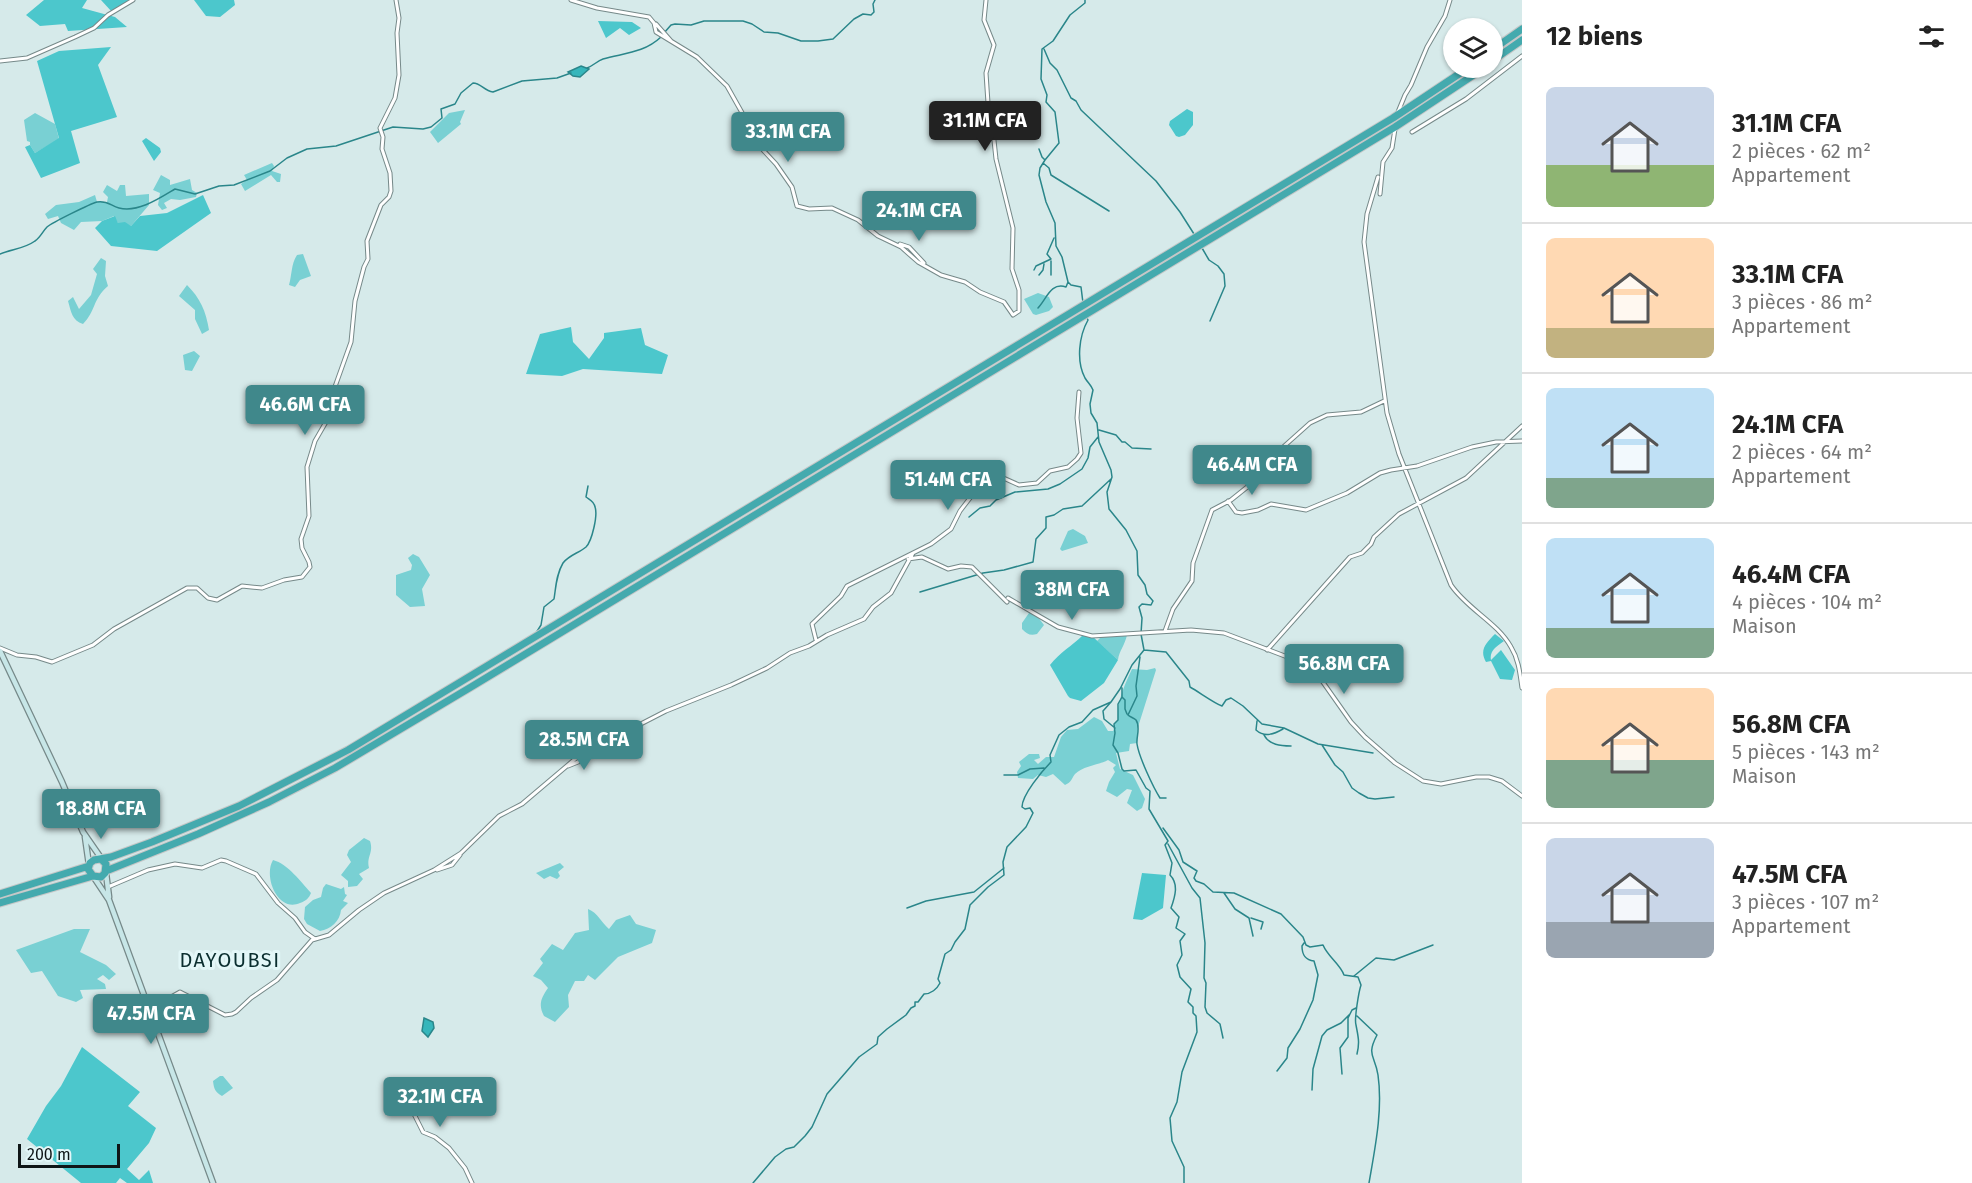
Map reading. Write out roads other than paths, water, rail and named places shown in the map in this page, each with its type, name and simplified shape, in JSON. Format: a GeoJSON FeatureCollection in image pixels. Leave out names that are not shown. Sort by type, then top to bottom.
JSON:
{"type":"FeatureCollection","features":[{"type":"Feature","properties":{"kind":"highway"},"geometry":{"type":"LineString","coordinates":[[1503,42],[1522,28]]}},
{"type":"Feature","properties":{"kind":"highway"},"geometry":{"type":"LineString","coordinates":[[1503,53],[1522,40]]}},
{"type":"Feature","properties":{"kind":"highway"},"geometry":{"type":"LineString","coordinates":[[0,894],[89,866],[94,860],[102,860],[163,838],[239,806],[348,750],[1393,118],[1453,78]]}},
{"type":"Feature","properties":{"kind":"highway"},"geometry":{"type":"LineString","coordinates":[[0,903],[93,876],[101,877],[106,871],[234,818],[336,768],[1395,127],[1469,78]]}},
{"type":"Feature","properties":{"kind":"highway"},"geometry":{"type":"LineString","coordinates":[[102,860],[106,864],[106,871]]}},
{"type":"Feature","properties":{"kind":"highway"},"geometry":{"type":"LineString","coordinates":[[89,866],[89,872],[93,876]]}},
{"type":"Feature","properties":{"kind":"street"},"geometry":{"type":"LineString","coordinates":[[1,62],[27,58],[75,37],[94,27],[132,0]]}},
{"type":"Feature","properties":{"kind":"street"},"geometry":{"type":"LineString","coordinates":[[0,649],[52,662],[93,645],[114,629],[187,588],[197,588],[208,598],[217,600],[242,586],[262,588],[284,580],[302,577],[309,570],[309,562],[302,548],[301,539],[309,516],[307,467],[315,441],[330,415],[332,394],[351,342],[355,302],[368,259],[367,241],[381,205],[389,197],[390,191],[390,173],[382,149],[383,137],[380,128],[395,99],[399,75],[397,43],[399,18],[396,0]]}},
{"type":"Feature","properties":{"kind":"street"},"geometry":{"type":"LineString","coordinates":[[571,0],[597,8],[649,17],[654,22],[656,32],[697,57],[727,86],[763,150],[792,187],[797,206],[809,209],[828,208],[858,220],[880,237],[909,247],[928,267],[941,275],[965,282],[980,292],[1004,302],[1013,315],[1019,311],[1019,290],[1012,269],[1013,228],[996,159],[989,118],[986,73],[994,45],[984,20],[986,0]]}},
{"type":"Feature","properties":{"kind":"street"},"geometry":{"type":"LineString","coordinates":[[1380,194],[1383,162],[1392,148],[1395,127],[1393,118],[1400,109],[1427,47],[1445,16],[1450,0]]}},
{"type":"Feature","properties":{"kind":"street"},"geometry":{"type":"LineString","coordinates":[[1412,132],[1466,99],[1522,56]]}},
{"type":"Feature","properties":{"kind":"street"},"geometry":{"type":"LineString","coordinates":[[1378,177],[1367,214],[1365,242],[1385,401],[1391,430],[1451,585],[1461,599],[1510,645],[1520,667],[1522,688]]}},
{"type":"Feature","properties":{"kind":"street"},"geometry":{"type":"LineString","coordinates":[[816,640],[812,624],[837,600],[847,586],[931,544],[951,529],[960,511],[978,488],[994,477],[1004,477],[1019,485],[1037,483],[1050,471],[1068,467],[1077,459],[1081,453],[1077,418],[1079,392]]}},
{"type":"Feature","properties":{"kind":"street"},"geometry":{"type":"LineString","coordinates":[[1165,631],[1173,609],[1192,581],[1193,563],[1209,515],[1214,508],[1251,484],[1272,457],[1310,423],[1327,415],[1361,412],[1385,401]]}},
{"type":"Feature","properties":{"kind":"street"},"geometry":{"type":"LineString","coordinates":[[1267,650],[1350,557],[1362,554],[1386,525],[1418,502],[1466,478],[1522,426]]}},
{"type":"Feature","properties":{"kind":"street"},"geometry":{"type":"LineString","coordinates":[[1228,501],[1236,512],[1242,513],[1258,510],[1271,504],[1306,510],[1347,493],[1380,473],[1445,458],[1472,447],[1522,441]]}},
{"type":"Feature","properties":{"kind":"street"},"geometry":{"type":"LineString","coordinates":[[145,997],[164,1001],[180,992],[225,1015],[232,1014],[277,980],[315,939],[329,935],[384,893],[434,870],[452,865],[461,853],[499,816],[522,804],[563,768],[578,762],[587,752],[618,741],[633,728],[666,711],[731,685],[816,640],[864,619],[873,607],[891,593],[913,553]]}},
{"type":"Feature","properties":{"kind":"street"},"geometry":{"type":"LineString","coordinates":[[901,559],[922,557],[948,569],[961,566],[972,567],[1007,600],[1071,632],[1092,636],[1205,630],[1224,633],[1290,658],[1320,678],[1365,737],[1413,776],[1423,781],[1441,784],[1476,777],[1489,777],[1509,785],[1522,796]]}},
{"type":"Feature","properties":{"kind":"street"},"geometry":{"type":"LineString","coordinates":[[0,649],[83,832],[102,860]]}},
{"type":"Feature","properties":{"kind":"street"},"geometry":{"type":"LineString","coordinates":[[83,832],[89,866]]}},
{"type":"Feature","properties":{"kind":"street"},"geometry":{"type":"LineString","coordinates":[[108,887],[148,870],[175,864],[202,868],[221,860],[226,861],[256,874],[278,903],[289,912],[305,932],[315,939]]}},
{"type":"Feature","properties":{"kind":"street"},"geometry":{"type":"LineString","coordinates":[[106,871],[109,900]]}},
{"type":"Feature","properties":{"kind":"street"},"geometry":{"type":"LineString","coordinates":[[93,876],[109,900],[213,1183]]}},
{"type":"Feature","properties":{"kind":"street"},"geometry":{"type":"LineString","coordinates":[[392,1087],[410,1106],[423,1132],[435,1137],[449,1148],[465,1168],[472,1183]]}},
{"type":"Feature","properties":{"kind":"waterway"},"geometry":{"type":"LineString","coordinates":[[664,33],[675,24],[743,21],[764,32],[778,33],[801,41],[833,39],[854,19],[863,14],[871,15],[874,12],[875,0]]}},
{"type":"Feature","properties":{"kind":"waterway"},"geometry":{"type":"LineString","coordinates":[[1083,303],[1081,287],[1068,282],[1062,257],[1056,246],[1055,223],[1046,202],[1039,175],[1040,168],[1059,143],[1055,112],[1046,102],[1047,95],[1041,79],[1042,49],[1053,41],[1070,15],[1085,3],[1085,0]]}},
{"type":"Feature","properties":{"kind":"waterway"},"geometry":{"type":"LineString","coordinates":[[587,68],[603,59],[634,52],[661,37]]}},
{"type":"Feature","properties":{"kind":"waterway"},"geometry":{"type":"LineString","coordinates":[[1044,49],[1071,98],[1156,181],[1194,234]]}},
{"type":"Feature","properties":{"kind":"waterway"},"geometry":{"type":"LineString","coordinates":[[0,254],[31,244],[47,227],[97,202],[106,202],[126,209],[141,207],[175,189],[195,194],[219,186],[234,185],[270,171],[287,158],[307,149],[336,146],[393,127],[423,129],[431,127],[442,118],[441,109],[455,104],[461,93],[473,83],[493,92],[522,81],[557,78],[571,73]]}},
{"type":"Feature","properties":{"kind":"waterway"},"geometry":{"type":"LineString","coordinates":[[1039,149],[1045,160]]}},
{"type":"Feature","properties":{"kind":"waterway"},"geometry":{"type":"LineString","coordinates":[[1043,163],[1049,168],[1051,175],[1109,211]]}},
{"type":"Feature","properties":{"kind":"waterway"},"geometry":{"type":"LineString","coordinates":[[1034,270],[1036,266],[1051,259],[1047,254],[1054,238]]}},
{"type":"Feature","properties":{"kind":"waterway"},"geometry":{"type":"LineString","coordinates":[[1202,248],[1209,260],[1224,274],[1225,286],[1210,321]]}},
{"type":"Feature","properties":{"kind":"waterway"},"geometry":{"type":"LineString","coordinates":[[1051,261],[1051,275]]}},
{"type":"Feature","properties":{"kind":"waterway"},"geometry":{"type":"LineString","coordinates":[[1039,275],[1044,264]]}},
{"type":"Feature","properties":{"kind":"waterway"},"geometry":{"type":"LineString","coordinates":[[1038,308],[1053,289],[1066,287],[1068,282]]}},
{"type":"Feature","properties":{"kind":"waterway"},"geometry":{"type":"LineString","coordinates":[[753,1183],[775,1157],[786,1149],[794,1147],[805,1136],[812,1127],[827,1094],[859,1057],[877,1044],[878,1037],[906,1015],[915,1006],[915,1002],[939,985],[938,979],[945,954],[951,950],[965,929],[970,905],[1004,875],[1003,862],[1007,847],[1026,827],[1033,813],[1030,808],[1022,807],[1025,796],[1051,762],[1050,755],[1059,735],[1069,727],[1082,722],[1093,710],[1111,702],[1132,665],[1144,650],[1139,607],[1142,604],[1151,605],[1153,601],[1138,575],[1137,551],[1126,530],[1109,509],[1107,492],[1112,477],[1111,470],[1099,442],[1097,423],[1091,413],[1093,390],[1080,364],[1082,333],[1088,320],[1086,316]]}},
{"type":"Feature","properties":{"kind":"waterway"},"geometry":{"type":"LineString","coordinates":[[1099,430],[1116,435],[1132,448],[1151,449]]}},
{"type":"Feature","properties":{"kind":"waterway"},"geometry":{"type":"LineString","coordinates":[[969,517],[980,508],[990,506],[996,500],[1015,492],[1048,489],[1060,484],[1082,469],[1088,458],[1090,447],[1098,437]]}},
{"type":"Feature","properties":{"kind":"waterway"},"geometry":{"type":"LineString","coordinates":[[920,592],[983,573],[1033,562],[1036,539],[1046,528],[1046,517],[1063,509],[1082,506],[1111,479]]}},
{"type":"Feature","properties":{"kind":"waterway"},"geometry":{"type":"LineString","coordinates":[[536,633],[541,625],[544,607],[554,599],[563,563],[586,547],[590,539],[596,511],[594,503],[586,497],[588,486]]}},
{"type":"Feature","properties":{"kind":"waterway"},"geometry":{"type":"LineString","coordinates":[[1144,650],[1166,652],[1189,681],[1190,687],[1219,705],[1222,706],[1226,700],[1231,698],[1262,724],[1284,728],[1318,744],[1373,753]]}},
{"type":"Feature","properties":{"kind":"waterway"},"geometry":{"type":"LineString","coordinates":[[1140,657],[1137,696],[1128,715],[1137,723],[1137,744],[1150,780],[1160,798],[1166,798]]}},
{"type":"Feature","properties":{"kind":"waterway"},"geometry":{"type":"LineString","coordinates":[[1122,688],[1122,697],[1118,704],[1118,720],[1114,724],[1113,745],[1118,753],[1122,769],[1124,771],[1136,770],[1150,791],[1149,809],[1168,841],[1165,845],[1172,863],[1170,875],[1175,882],[1175,895],[1171,908],[1179,917],[1176,928],[1185,934],[1180,941],[1182,955],[1177,965],[1180,977],[1191,989],[1188,1002],[1193,1007],[1193,1013],[1196,1016],[1197,1032],[1182,1072],[1177,1102],[1170,1118],[1172,1141],[1184,1167],[1184,1183]]}},
{"type":"Feature","properties":{"kind":"waterway"},"geometry":{"type":"LineString","coordinates":[[1122,697],[1125,700],[1127,714]]}},
{"type":"Feature","properties":{"kind":"waterway"},"geometry":{"type":"LineString","coordinates":[[1111,702],[1103,711],[1104,719],[1115,728]]}},
{"type":"Feature","properties":{"kind":"waterway"},"geometry":{"type":"LineString","coordinates":[[1257,721],[1256,730],[1266,735],[1283,729]]}},
{"type":"Feature","properties":{"kind":"waterway"},"geometry":{"type":"LineString","coordinates":[[1264,735],[1272,743],[1291,746]]}},
{"type":"Feature","properties":{"kind":"waterway"},"geometry":{"type":"LineString","coordinates":[[1322,745],[1352,788],[1368,798],[1394,797]]}},
{"type":"Feature","properties":{"kind":"waterway"},"geometry":{"type":"LineString","coordinates":[[1004,775],[1018,775],[1030,769],[1044,768]]}},
{"type":"Feature","properties":{"kind":"waterway"},"geometry":{"type":"LineString","coordinates":[[1163,828],[1179,850],[1183,862],[1197,871],[1194,878],[1196,881],[1204,884],[1213,892],[1234,893],[1281,914],[1303,937],[1306,945],[1310,947],[1323,945],[1344,975],[1358,977],[1361,985],[1356,1017],[1359,1042],[1357,1054]]}},
{"type":"Feature","properties":{"kind":"waterway"},"geometry":{"type":"LineString","coordinates":[[1168,844],[1200,898],[1205,943],[1205,1007],[1207,1013],[1220,1024],[1223,1038]]}},
{"type":"Feature","properties":{"kind":"waterway"},"geometry":{"type":"LineString","coordinates":[[907,908],[926,901],[974,892],[1004,868]]}},
{"type":"Feature","properties":{"kind":"waterway"},"geometry":{"type":"LineString","coordinates":[[1224,893],[1235,909],[1249,918],[1253,936]]}},
{"type":"Feature","properties":{"kind":"waterway"},"geometry":{"type":"LineString","coordinates":[[1251,918],[1263,922],[1261,929]]}},
{"type":"Feature","properties":{"kind":"waterway"},"geometry":{"type":"LineString","coordinates":[[1277,1071],[1287,1058],[1288,1048],[1300,1029],[1313,1000],[1318,975],[1314,961],[1308,960],[1303,954],[1304,943]]}},
{"type":"Feature","properties":{"kind":"waterway"},"geometry":{"type":"LineString","coordinates":[[1354,976],[1376,958],[1394,960],[1433,945]]}},
{"type":"Feature","properties":{"kind":"waterway"},"geometry":{"type":"LineString","coordinates":[[1342,1074],[1340,1048],[1348,1037],[1348,1018],[1352,1010],[1356,1008]]}},
{"type":"Feature","properties":{"kind":"waterway"},"geometry":{"type":"LineString","coordinates":[[1312,1090],[1313,1069],[1322,1036],[1350,1014]]}},
{"type":"Feature","properties":{"kind":"waterway"},"geometry":{"type":"LineString","coordinates":[[1357,1016],[1377,1035],[1372,1052],[1378,1075],[1379,1115],[1369,1183]]}},
{"type":"Feature","properties":{"kind":"district","name":"DAYOUBSI"},"geometry":{"type":"Point","coordinates":[230,960]}}]}
